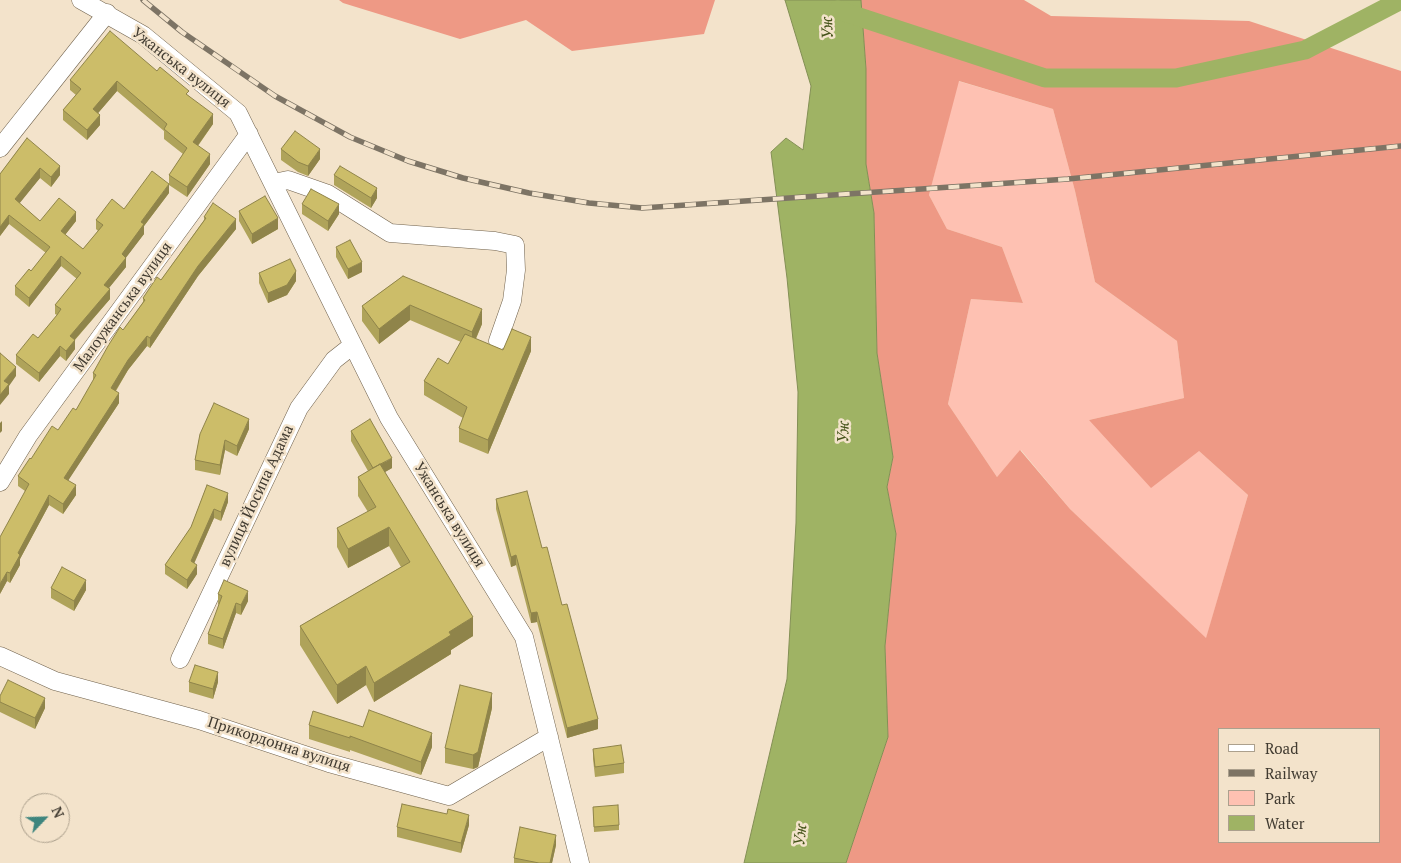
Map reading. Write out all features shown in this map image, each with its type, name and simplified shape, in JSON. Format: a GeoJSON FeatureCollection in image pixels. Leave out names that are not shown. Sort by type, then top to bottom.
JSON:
{"type":"FeatureCollection","features":[{"type":"Feature","properties":{"kind":"street","name":"Ужанська вулиця"},"geometry":{"type":"LineString","coordinates":[[81,0],[143,35],[238,113],[389,418],[524,637],[580,863]]}},
{"type":"Feature","properties":{"kind":"street"},"geometry":{"type":"LineString","coordinates":[[0,148],[107,14]]}},
{"type":"Feature","properties":{"kind":"street","name":"Малоужанська вулиця"},"geometry":{"type":"LineString","coordinates":[[0,482],[28,436],[250,134]]}},
{"type":"Feature","properties":{"kind":"street"},"geometry":{"type":"LineString","coordinates":[[274,184],[288,180],[328,194],[390,233],[495,241],[514,245],[516,270],[512,301],[498,341]]}},
{"type":"Feature","properties":{"kind":"street","name":"вулиця Йосипа Адама"},"geometry":{"type":"LineString","coordinates":[[180,659],[299,408],[334,360],[354,346]]}},
{"type":"Feature","properties":{"kind":"street","name":"Прикордонна вулиця"},"geometry":{"type":"LineString","coordinates":[[0,656],[55,680],[199,720],[329,763],[449,796],[549,737]]}},
{"type":"Feature","properties":{"kind":"green space"},"geometry":{"type":"Polygon","coordinates":[[[958,81],[1053,109],[1075,191],[1095,282],[1177,341],[1184,398],[1089,420],[1199,451],[1248,495],[1206,639],[1070,509],[1021,450],[997,477],[948,404],[971,299],[1023,303],[1002,247],[947,229],[929,195],[958,81]]]}},
{"type":"Feature","properties":{"kind":"shaded area"},"geometry":{"type":"Polygon","coordinates":[[[339,0],[715,0],[704,34],[572,51],[526,20],[460,39],[343,3],[339,0]]]}},
{"type":"Feature","properties":{"kind":"shaded area"},"geometry":{"type":"Polygon","coordinates":[[[861,0],[1024,0],[1051,16],[1249,21],[1401,71],[1401,863],[846,863],[888,737],[885,646],[896,534],[887,487],[893,457],[877,353],[874,213],[866,164],[866,69],[861,0]],[[959,81],[929,195],[947,229],[1002,247],[1023,303],[971,299],[948,404],[997,477],[1020,450],[1070,509],[1206,638],[1248,495],[1199,451],[1151,488],[1089,420],[1184,398],[1177,341],[1095,282],[1075,191],[1053,109],[959,81]]]}},
{"type":"Feature","properties":{"kind":"water","name":"Уж"},"geometry":{"type":"Polygon","coordinates":[[[785,0],[861,0],[866,69],[866,164],[874,213],[877,353],[893,457],[887,487],[896,534],[885,646],[888,737],[846,863],[744,863],[787,679],[796,523],[798,392],[787,278],[771,152],[786,138],[803,150],[811,86],[785,0]]]}},
{"type":"Feature","properties":{"kind":"building"},"geometry":{"type":"Polygon","coordinates":[[[110,31],[157,71],[160,67],[189,91],[186,94],[213,114],[193,142],[210,154],[187,187],[169,175],[187,148],[164,129],[167,124],[117,81],[93,109],[100,115],[87,130],[63,110],[81,89],[70,80],[110,31]]]}},
{"type":"Feature","properties":{"kind":"building"},"geometry":{"type":"Polygon","coordinates":[[[295,131],[320,149],[308,166],[298,162],[281,149],[295,131]]]}},
{"type":"Feature","properties":{"kind":"building"},"geometry":{"type":"Polygon","coordinates":[[[27,138],[60,166],[51,177],[40,168],[15,199],[40,221],[59,198],[76,212],[61,231],[83,249],[103,225],[96,220],[112,199],[124,209],[152,171],[169,184],[141,222],[144,224],[122,254],[126,258],[104,285],[110,289],[70,336],[75,340],[66,351],[60,346],[39,373],[16,355],[33,334],[38,338],[57,315],[61,309],[55,305],[81,273],[61,256],[29,298],[15,286],[29,269],[31,271],[50,247],[9,215],[0,227],[0,174],[27,138]]]}},
{"type":"Feature","properties":{"kind":"building"},"geometry":{"type":"Polygon","coordinates":[[[340,166],[377,188],[371,198],[334,175],[340,166]]]}},
{"type":"Feature","properties":{"kind":"building"},"geometry":{"type":"Polygon","coordinates":[[[311,189],[339,204],[328,221],[302,204],[311,189]]]}},
{"type":"Feature","properties":{"kind":"building"},"geometry":{"type":"Polygon","coordinates":[[[265,196],[278,218],[252,234],[239,211],[265,196]]]}},
{"type":"Feature","properties":{"kind":"building"},"geometry":{"type":"Polygon","coordinates":[[[213,203],[236,219],[198,266],[150,338],[147,336],[128,360],[111,388],[119,393],[64,478],[76,485],[63,504],[49,495],[18,553],[20,555],[10,573],[7,572],[0,584],[0,537],[29,484],[18,476],[52,426],[58,430],[73,408],[76,410],[96,375],[93,373],[120,327],[123,330],[145,300],[143,298],[157,277],[161,280],[206,218],[204,217],[213,203]]]}},
{"type":"Feature","properties":{"kind":"building"},"geometry":{"type":"Polygon","coordinates":[[[350,240],[362,262],[348,269],[336,247],[350,240]]]}},
{"type":"Feature","properties":{"kind":"building"},"geometry":{"type":"Polygon","coordinates":[[[290,259],[296,271],[287,285],[268,293],[259,273],[290,259]]]}},
{"type":"Feature","properties":{"kind":"building"},"geometry":{"type":"Polygon","coordinates":[[[403,276],[482,309],[472,332],[410,305],[379,329],[362,306],[403,276]]]}},
{"type":"Feature","properties":{"kind":"building"},"geometry":{"type":"Polygon","coordinates":[[[512,329],[531,337],[488,440],[459,428],[467,407],[424,381],[438,358],[448,364],[465,334],[503,350],[512,329]]]}},
{"type":"Feature","properties":{"kind":"building"},"geometry":{"type":"Polygon","coordinates":[[[0,353],[16,367],[4,381],[9,384],[0,395],[0,353]]]}},
{"type":"Feature","properties":{"kind":"building"},"geometry":{"type":"Polygon","coordinates":[[[214,403],[249,419],[237,446],[225,440],[220,465],[195,460],[200,434],[214,403]]]}},
{"type":"Feature","properties":{"kind":"building"},"geometry":{"type":"Polygon","coordinates":[[[370,419],[392,458],[373,468],[351,431],[370,419]]]}},
{"type":"Feature","properties":{"kind":"building"},"geometry":{"type":"Polygon","coordinates":[[[380,464],[473,617],[449,632],[451,635],[374,683],[366,666],[337,685],[300,626],[410,562],[389,527],[348,549],[337,528],[376,507],[358,477],[380,464]]]}},
{"type":"Feature","properties":{"kind":"building"},"geometry":{"type":"Polygon","coordinates":[[[207,485],[228,493],[221,512],[214,509],[191,561],[197,565],[187,580],[165,565],[191,527],[207,485]]]}},
{"type":"Feature","properties":{"kind":"building"},"geometry":{"type":"Polygon","coordinates":[[[527,491],[542,548],[547,547],[562,605],[567,604],[598,719],[567,728],[537,612],[531,613],[516,555],[511,557],[496,499],[527,491]]]}},
{"type":"Feature","properties":{"kind":"building"},"geometry":{"type":"Polygon","coordinates":[[[62,567],[86,580],[74,601],[51,588],[62,567]]]}},
{"type":"Feature","properties":{"kind":"building"},"geometry":{"type":"Polygon","coordinates":[[[224,580],[248,591],[241,605],[236,603],[223,639],[208,634],[222,596],[218,594],[224,580]]]}},
{"type":"Feature","properties":{"kind":"building"},"geometry":{"type":"Polygon","coordinates":[[[195,665],[218,672],[213,689],[189,682],[195,665]]]}},
{"type":"Feature","properties":{"kind":"building"},"geometry":{"type":"Polygon","coordinates":[[[8,680],[45,698],[35,718],[0,702],[0,696],[8,680]]]}},
{"type":"Feature","properties":{"kind":"building"},"geometry":{"type":"Polygon","coordinates":[[[460,685],[492,693],[478,752],[473,755],[445,748],[460,685]]]}},
{"type":"Feature","properties":{"kind":"building"},"geometry":{"type":"Polygon","coordinates":[[[369,710],[432,733],[421,762],[350,736],[350,738],[309,725],[313,711],[363,727],[369,710]]]}},
{"type":"Feature","properties":{"kind":"building"},"geometry":{"type":"Polygon","coordinates":[[[621,745],[624,763],[595,767],[593,749],[621,745]]]}},
{"type":"Feature","properties":{"kind":"building"},"geometry":{"type":"Polygon","coordinates":[[[402,804],[447,814],[448,809],[469,815],[461,843],[397,827],[402,804]]]}},
{"type":"Feature","properties":{"kind":"building"},"geometry":{"type":"Polygon","coordinates":[[[618,805],[619,825],[594,827],[593,807],[618,805]]]}},
{"type":"Feature","properties":{"kind":"building"},"geometry":{"type":"Polygon","coordinates":[[[520,827],[556,835],[550,863],[539,863],[514,858],[520,827]]]}},
{"type":"Feature","properties":{"kind":"waterway","name":"Уж"},"geometry":{"type":"LineString","coordinates":[[838,10],[1045,78],[1176,78],[1305,50],[1401,0]]}},
{"type":"Feature","properties":{"kind":"railway"},"geometry":{"type":"LineString","coordinates":[[143,0],[182,32],[275,96],[350,137],[408,161],[463,178],[529,193],[589,203],[642,208],[1068,179],[1401,146]]}}]}
